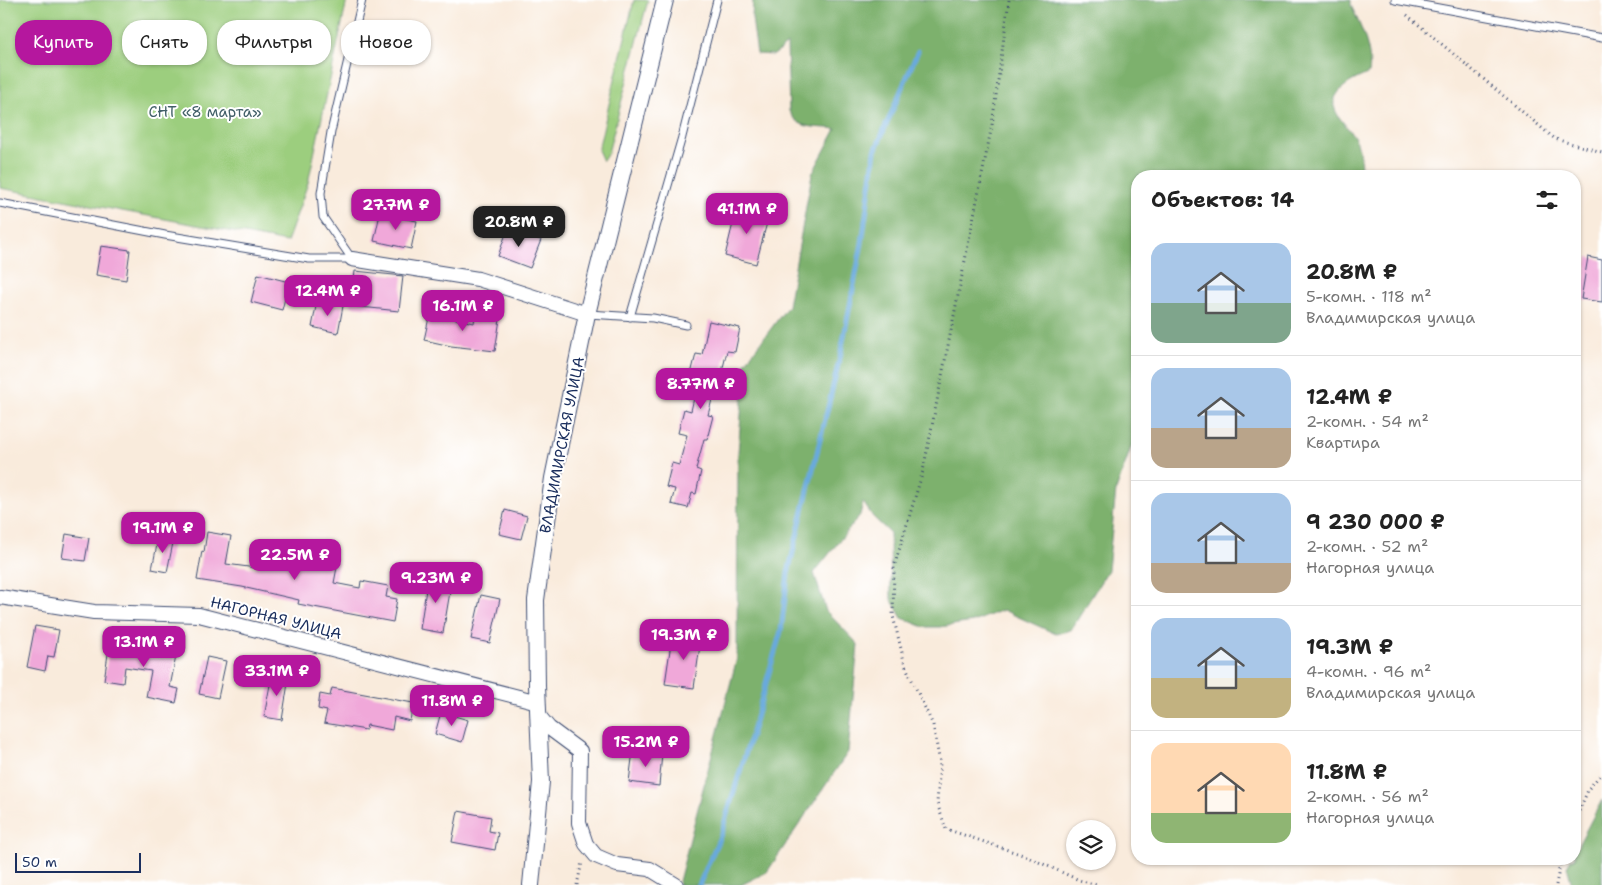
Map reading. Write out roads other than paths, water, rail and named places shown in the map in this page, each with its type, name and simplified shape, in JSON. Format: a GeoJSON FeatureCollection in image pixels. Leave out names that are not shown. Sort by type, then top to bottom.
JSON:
{"type":"FeatureCollection","features":[{"type":"Feature","properties":{"kind":"street","name":"ВЛАДИМИРСКАЯ УЛИЦА"},"geometry":{"type":"LineString","coordinates":[[531,885],[541,782],[536,600],[553,478],[587,314],[665,0]]}},
{"type":"Feature","properties":{"kind":"street"},"geometry":{"type":"LineString","coordinates":[[352,259],[478,279],[587,314]]}},
{"type":"Feature","properties":{"kind":"street","name":"НАГОРНАЯ УЛИЦА"},"geometry":{"type":"LineString","coordinates":[[0,597],[94,612],[199,615],[539,709]]}},
{"type":"Feature","properties":{"kind":"street"},"geometry":{"type":"LineString","coordinates":[[539,709],[549,728],[580,751],[579,823],[586,844],[596,856],[617,865],[650,869],[676,885]]}},
{"type":"Feature","properties":{"kind":"lane"},"geometry":{"type":"LineString","coordinates":[[352,259],[323,217],[321,193],[331,132],[362,0]]}},
{"type":"Feature","properties":{"kind":"lane"},"geometry":{"type":"LineString","coordinates":[[630,317],[682,137],[717,0]]}},
{"type":"Feature","properties":{"kind":"lane"},"geometry":{"type":"LineString","coordinates":[[1395,0],[1602,38]]}},
{"type":"Feature","properties":{"kind":"lane"},"geometry":{"type":"LineString","coordinates":[[0,203],[165,235],[309,259],[352,259]]}},
{"type":"Feature","properties":{"kind":"lane"},"geometry":{"type":"LineString","coordinates":[[587,314],[653,318],[686,325]]}},
{"type":"Feature","properties":{"kind":"waterway"},"geometry":{"type":"LineString","coordinates":[[699,885],[721,834],[781,631],[788,573],[840,357],[862,243],[875,151],[918,51]]}},
{"type":"Feature","properties":{"kind":"park label","name":"СНТ «8 марта»"},"geometry":{"type":"Point","coordinates":[205,112]}}]}
